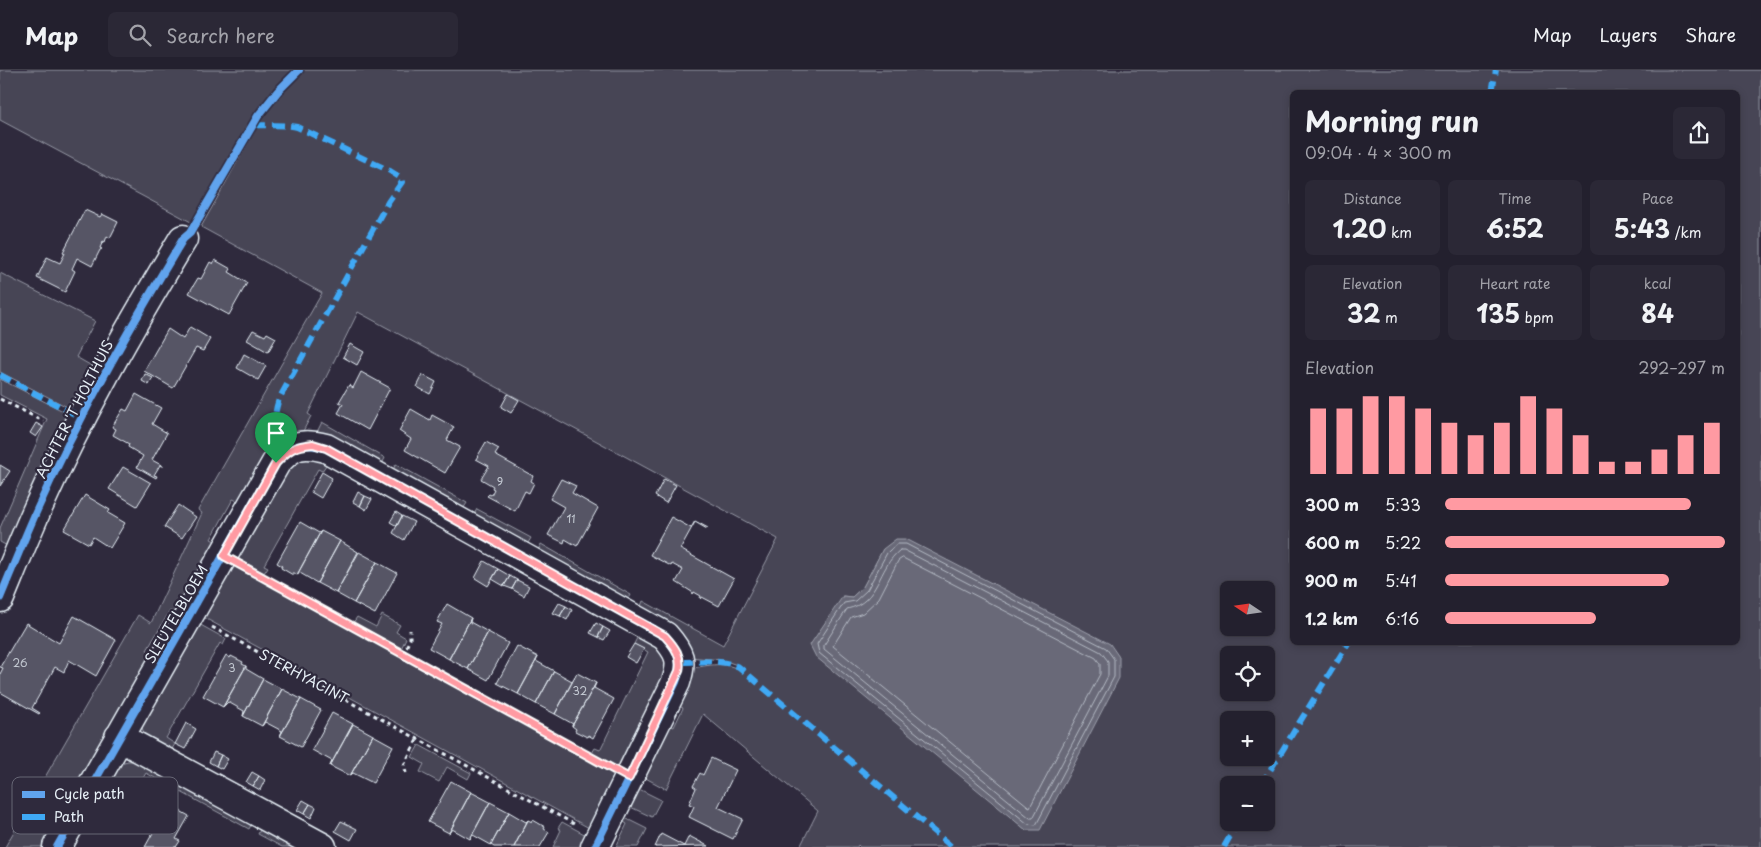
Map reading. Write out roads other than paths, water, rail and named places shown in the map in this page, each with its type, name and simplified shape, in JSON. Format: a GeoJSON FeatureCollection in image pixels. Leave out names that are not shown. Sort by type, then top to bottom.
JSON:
{"type":"FeatureCollection","features":[{"type":"Feature","properties":{"kind":"street","name":"ACHTER 'T HOLTHUIS"},"geometry":{"type":"LineString","coordinates":[[0,598],[36,511],[90,403],[183,239]]}},
{"type":"Feature","properties":{"kind":"street","name":"SLEUTELBLOEM"},"geometry":{"type":"LineString","coordinates":[[96,777],[276,463],[287,450],[313,444],[326,448],[665,636],[675,647],[681,662],[678,676],[597,842]]}},
{"type":"Feature","properties":{"kind":"street"},"geometry":{"type":"LineString","coordinates":[[119,737],[322,847]]}},
{"type":"Feature","properties":{"kind":"street","name":"SLEUTELBLOEM"},"geometry":{"type":"LineString","coordinates":[[57,847],[64,834]]}},
{"type":"Feature","properties":{"kind":"water"},"geometry":{"type":"Polygon","coordinates":[[[896,539],[906,539],[1110,644],[1119,657],[1119,678],[1040,830],[1026,830],[816,657],[810,645],[843,596],[852,597],[863,587],[883,549],[896,539]]]}}]}
